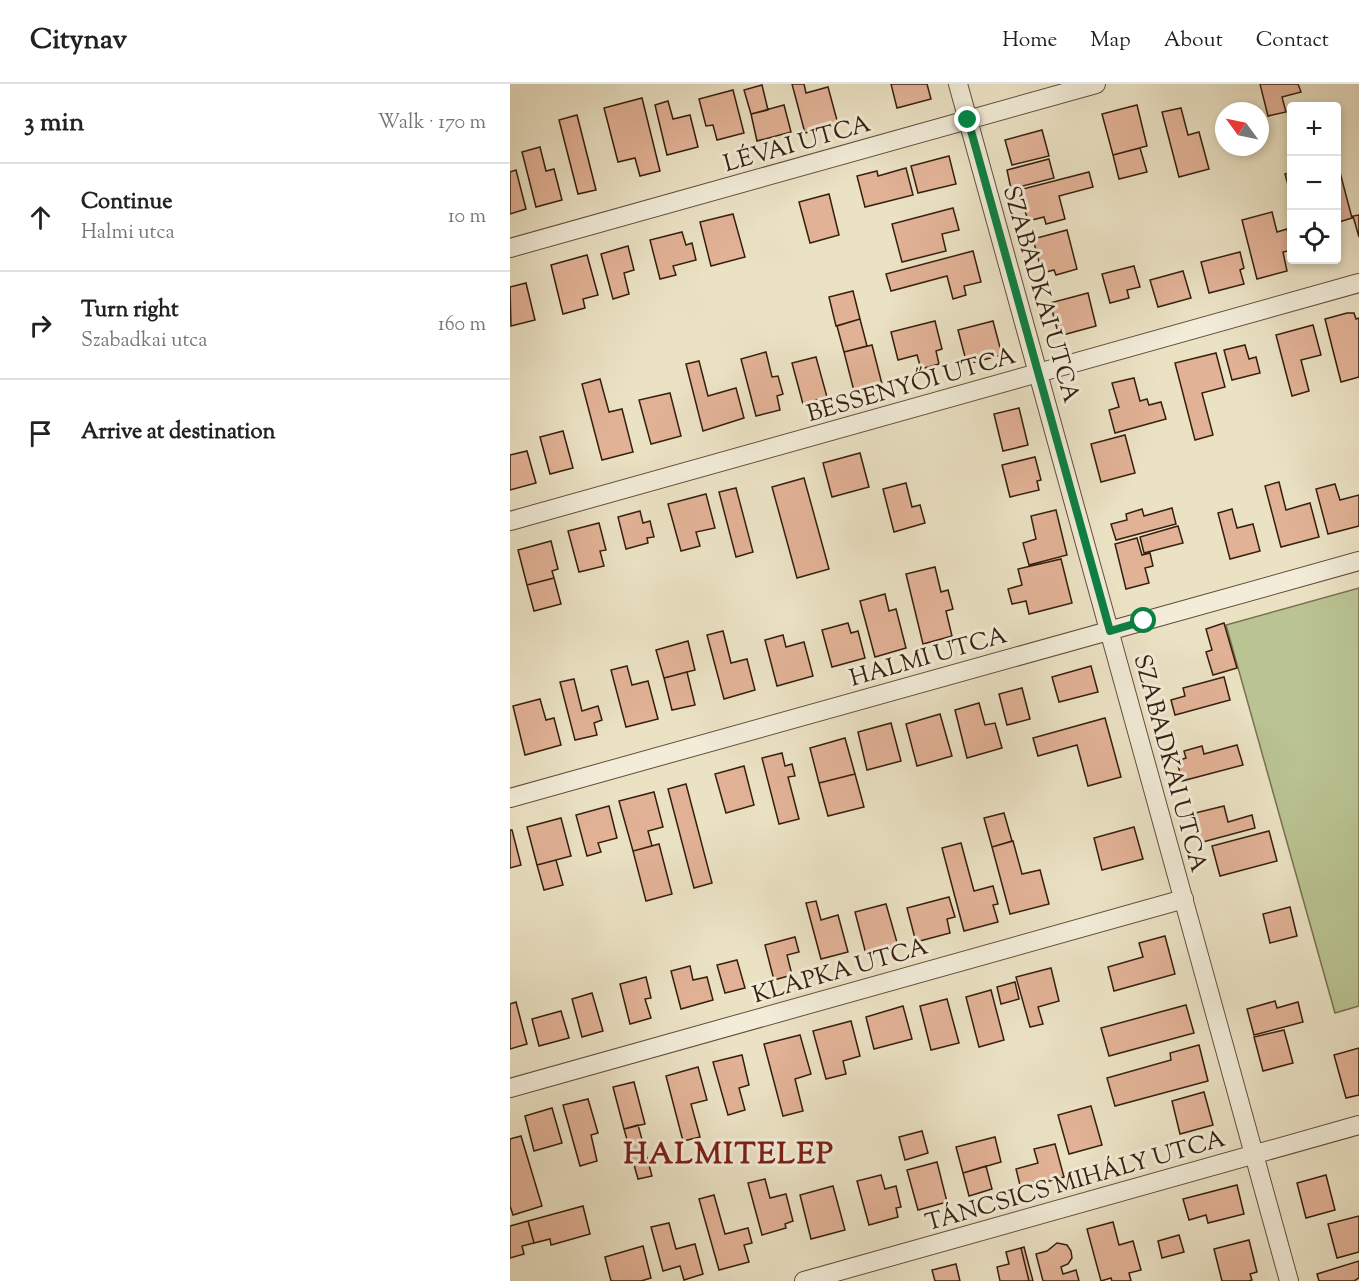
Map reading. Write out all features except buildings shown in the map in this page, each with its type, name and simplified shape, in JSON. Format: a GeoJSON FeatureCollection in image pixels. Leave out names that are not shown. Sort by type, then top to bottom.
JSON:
{"type":"FeatureCollection","features":[{"type":"Feature","properties":{"kind":"street","name":"SZABADKAI UTCA"},"geometry":{"type":"LineString","coordinates":[[958,84],[1289,1281]]}},
{"type":"Feature","properties":{"kind":"street","name":"LÉVAI UTCA"},"geometry":{"type":"LineString","coordinates":[[510,248],[1096,84]]}},
{"type":"Feature","properties":{"kind":"street","name":"BESSENYŐI UTCA"},"geometry":{"type":"LineString","coordinates":[[510,521],[1359,283]]}},
{"type":"Feature","properties":{"kind":"street","name":"HALMI UTCA"},"geometry":{"type":"LineString","coordinates":[[510,798],[1359,561]]}},
{"type":"Feature","properties":{"kind":"street","name":"KLAPKA UTCA"},"geometry":{"type":"LineString","coordinates":[[510,1088],[1184,899]]}},
{"type":"Feature","properties":{"kind":"street","name":"TÁNCSICS MIHÁLY UTCA"},"geometry":{"type":"LineString","coordinates":[[804,1281],[1359,1125]]}},
{"type":"Feature","properties":{"kind":"green space"},"geometry":{"type":"Polygon","coordinates":[[[1359,588],[1359,1006],[1335,1013],[1226,625],[1359,588]]]}},
{"type":"Feature","properties":{"kind":"district","name":"HALMITELEP"},"geometry":{"type":"Point","coordinates":[729,1153]}},
{"type":"Feature","properties":{"kind":"route"},"geometry":{"type":"LineString","coordinates":[[968,120],[1110,631],[1144,621]]}}]}
